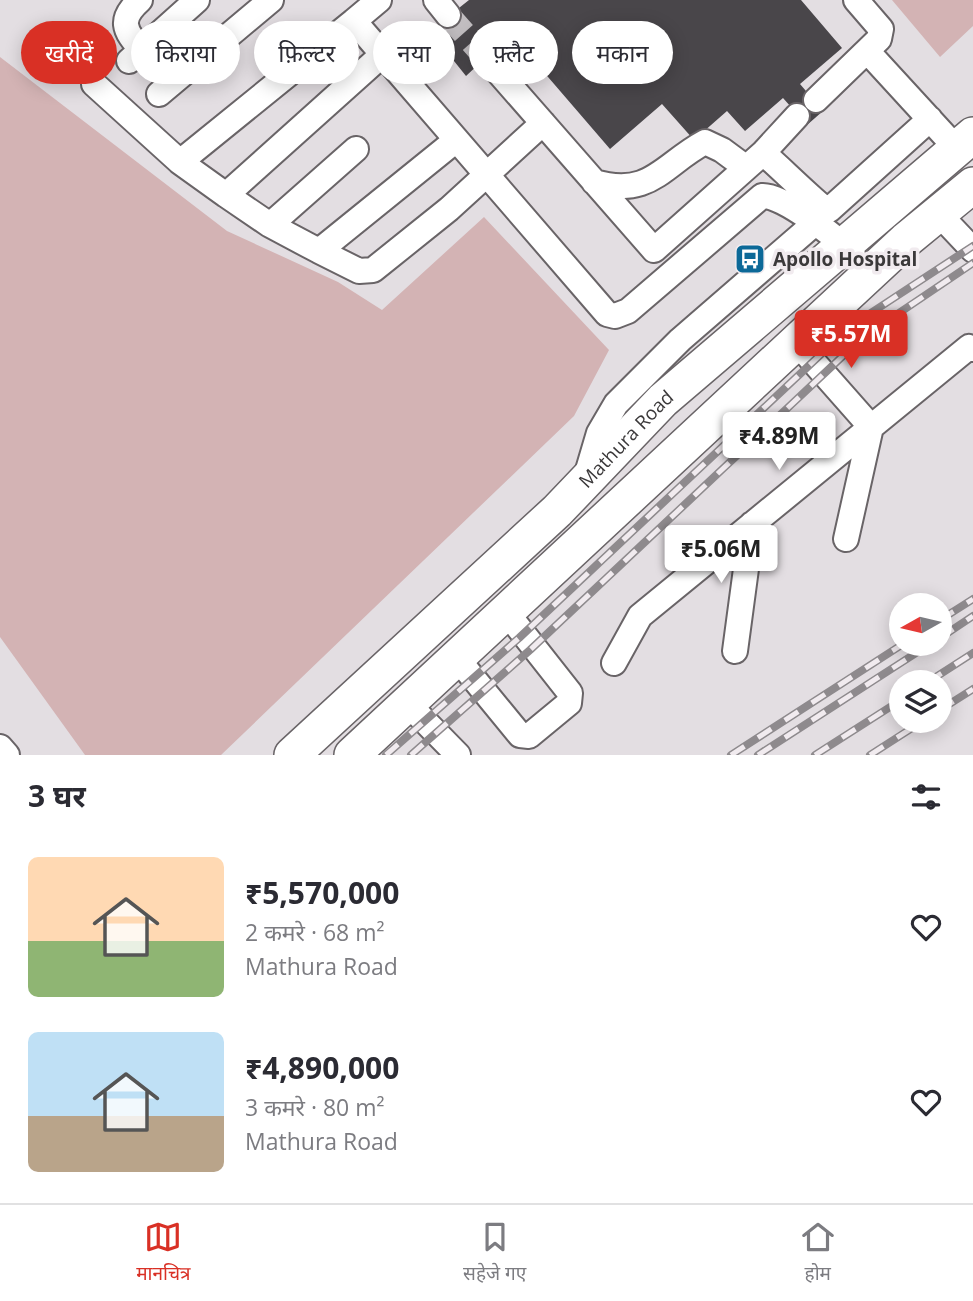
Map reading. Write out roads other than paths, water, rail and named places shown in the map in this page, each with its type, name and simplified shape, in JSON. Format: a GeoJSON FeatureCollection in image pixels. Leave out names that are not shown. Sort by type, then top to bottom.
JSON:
{"type":"FeatureCollection","features":[{"type":"Feature","properties":{"kind":"highway","name":"Mathura Road"},"geometry":{"type":"LineString","coordinates":[[292,755],[584,483],[663,400],[965,142]]}},
{"type":"Feature","properties":{"kind":"highway"},"geometry":{"type":"LineString","coordinates":[[352,755],[870,274],[973,185]]}},
{"type":"Feature","properties":{"kind":"street"},"geometry":{"type":"LineString","coordinates":[[140,0],[127,11],[126,20],[135,55],[197,0]]}},
{"type":"Feature","properties":{"kind":"street"},"geometry":{"type":"LineString","coordinates":[[159,94],[271,0]]}},
{"type":"Feature","properties":{"kind":"street"},"geometry":{"type":"LineString","coordinates":[[354,21],[379,0]]}},
{"type":"Feature","properties":{"kind":"street"},"geometry":{"type":"LineString","coordinates":[[840,0],[930,119],[965,142]]}},
{"type":"Feature","properties":{"kind":"street"},"geometry":{"type":"LineString","coordinates":[[816,100],[874,46],[881,29],[856,0]]}},
{"type":"Feature","properties":{"kind":"street"},"geometry":{"type":"LineString","coordinates":[[359,27],[373,44]]}},
{"type":"Feature","properties":{"kind":"street"},"geometry":{"type":"LineString","coordinates":[[226,195],[373,63]]}},
{"type":"Feature","properties":{"kind":"street"},"geometry":{"type":"LineString","coordinates":[[94,84],[180,162],[226,195],[270,225],[359,271],[373,270],[487,176],[543,123]]}},
{"type":"Feature","properties":{"kind":"street"},"geometry":{"type":"LineString","coordinates":[[180,162],[276,84]]}},
{"type":"Feature","properties":{"kind":"street"},"geometry":{"type":"LineString","coordinates":[[407,84],[607,314],[615,316],[628,311],[762,196],[773,197],[815,223],[844,244],[870,274]]}},
{"type":"Feature","properties":{"kind":"street"},"geometry":{"type":"LineString","coordinates":[[509,84],[673,273]]}},
{"type":"Feature","properties":{"kind":"street"},"geometry":{"type":"LineString","coordinates":[[654,250],[754,160],[797,116]]}},
{"type":"Feature","properties":{"kind":"street"},"geometry":{"type":"LineString","coordinates":[[594,182],[617,188],[654,178],[705,142],[795,179],[821,206],[830,210],[930,119]]}},
{"type":"Feature","properties":{"kind":"street"},"geometry":{"type":"LineString","coordinates":[[319,251],[455,141]]}},
{"type":"Feature","properties":{"kind":"street"},"geometry":{"type":"LineString","coordinates":[[270,225],[356,149]]}},
{"type":"Feature","properties":{"kind":"street"},"geometry":{"type":"LineString","coordinates":[[938,213],[973,250]]}},
{"type":"Feature","properties":{"kind":"street"},"geometry":{"type":"LineString","coordinates":[[584,483],[598,433],[616,404],[680,340],[815,223]]}},
{"type":"Feature","properties":{"kind":"street"},"geometry":{"type":"LineString","coordinates":[[796,342],[871,427]]}},
{"type":"Feature","properties":{"kind":"street"},"geometry":{"type":"LineString","coordinates":[[614,663],[640,616],[969,347],[973,349]]}},
{"type":"Feature","properties":{"kind":"street"},"geometry":{"type":"LineString","coordinates":[[846,539],[871,427]]}},
{"type":"Feature","properties":{"kind":"street"},"geometry":{"type":"LineString","coordinates":[[735,651],[752,524]]}},
{"type":"Feature","properties":{"kind":"street"},"geometry":{"type":"LineString","coordinates":[[456,657],[520,735],[529,736],[569,703],[570,693],[507,613]]}},
{"type":"Feature","properties":{"kind":"street"},"geometry":{"type":"LineString","coordinates":[[407,703],[458,755]]}},
{"type":"Feature","properties":{"kind":"street"},"geometry":{"type":"LineString","coordinates":[[0,747],[7,755]]}},
{"type":"Feature","properties":{"kind":"tunnel"},"geometry":{"type":"LineString","coordinates":[[448,15],[469,39]]}},
{"type":"Feature","properties":{"kind":"railway"},"geometry":{"type":"LineString","coordinates":[[386,755],[519,638],[851,326],[973,246]]}},
{"type":"Feature","properties":{"kind":"railway"},"geometry":{"type":"LineString","coordinates":[[411,755],[530,650],[862,338],[973,263]]}},
{"type":"Feature","properties":{"kind":"railway"},"geometry":{"type":"LineString","coordinates":[[952,612],[973,599]]}},
{"type":"Feature","properties":{"kind":"railway"},"geometry":{"type":"LineString","coordinates":[[952,630],[973,616]]}},
{"type":"Feature","properties":{"kind":"railway"},"geometry":{"type":"LineString","coordinates":[[731,755],[889,653]]}},
{"type":"Feature","properties":{"kind":"railway"},"geometry":{"type":"LineString","coordinates":[[947,670],[973,653]]}},
{"type":"Feature","properties":{"kind":"railway"},"geometry":{"type":"LineString","coordinates":[[758,755],[911,656]]}},
{"type":"Feature","properties":{"kind":"railway"},"geometry":{"type":"LineString","coordinates":[[952,702],[973,689]]}},
{"type":"Feature","properties":{"kind":"railway"},"geometry":{"type":"LineString","coordinates":[[815,755],[889,708]]}},
{"type":"Feature","properties":{"kind":"railway"},"geometry":{"type":"LineString","coordinates":[[870,755],[904,733]]}},
{"type":"Feature","properties":{"kind":"place","name":"Apollo Hospital"},"geometry":{"type":"Point","coordinates":[750,259]}}]}
